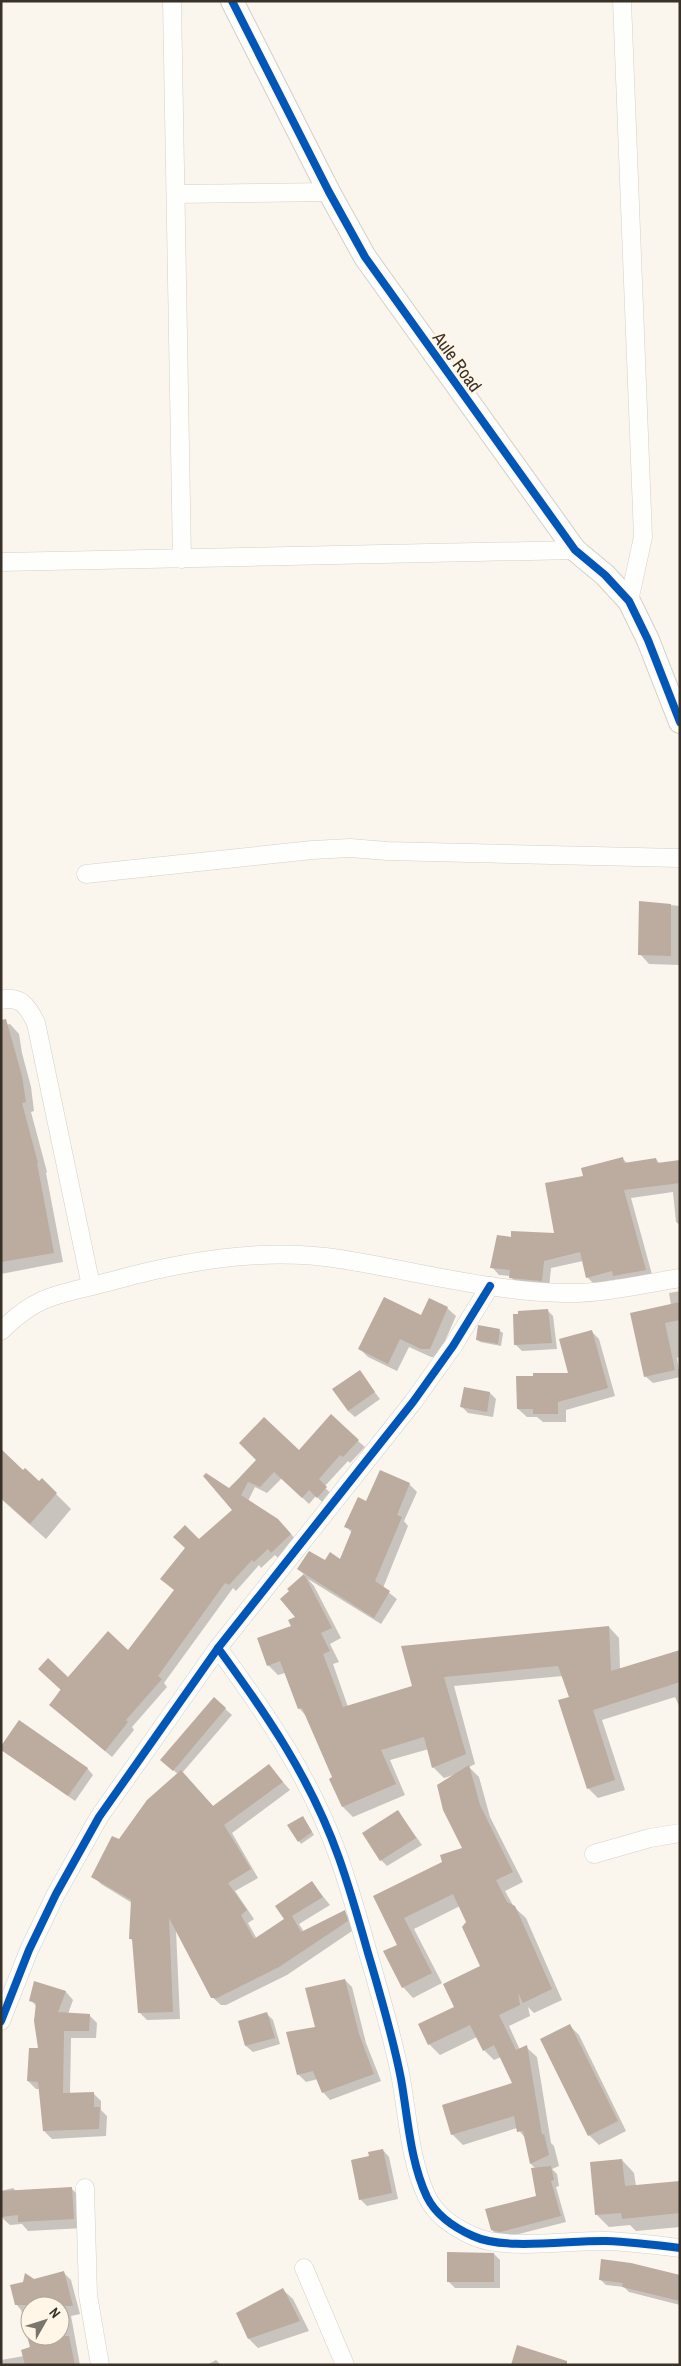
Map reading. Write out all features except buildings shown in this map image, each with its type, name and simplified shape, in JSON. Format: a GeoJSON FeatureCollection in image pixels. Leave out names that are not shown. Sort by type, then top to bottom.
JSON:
{"type":"FeatureCollection","features":[{"type":"Feature","properties":{"kind":"street"},"geometry":{"type":"LineString","coordinates":[[172,1],[176,194],[175,278],[182,559]]}},
{"type":"Feature","properties":{"kind":"street","name":"Aule Road"},"geometry":{"type":"LineString","coordinates":[[232,1],[328,192],[365,257],[575,550],[605,575],[629,600],[648,640],[680,722]]}},
{"type":"Feature","properties":{"kind":"street"},"geometry":{"type":"LineString","coordinates":[[622,1],[643,537],[629,600]]}},
{"type":"Feature","properties":{"kind":"street"},"geometry":{"type":"LineString","coordinates":[[176,194],[328,192]]}},
{"type":"Feature","properties":{"kind":"street"},"geometry":{"type":"LineString","coordinates":[[1,562],[575,550]]}},
{"type":"Feature","properties":{"kind":"street"},"geometry":{"type":"LineString","coordinates":[[86,874],[312,850],[350,848],[386,851],[680,858]]}},
{"type":"Feature","properties":{"kind":"street"},"geometry":{"type":"LineString","coordinates":[[1,1000],[11,997],[21,1001],[30,1009],[36,1023],[91,1286]]}},
{"type":"Feature","properties":{"kind":"street"},"geometry":{"type":"LineString","coordinates":[[1,1331],[18,1314],[34,1303],[55,1294],[158,1269],[242,1255],[287,1255],[338,1259],[490,1286],[564,1293],[612,1289],[680,1278]]}},
{"type":"Feature","properties":{"kind":"street"},"geometry":{"type":"LineString","coordinates":[[1,2021],[29,1950],[48,1910],[99,1817],[218,1648],[413,1402],[453,1346],[490,1286]]}},
{"type":"Feature","properties":{"kind":"street"},"geometry":{"type":"LineString","coordinates":[[218,1648],[290,1751],[316,1803],[339,1858],[378,1989],[401,2078],[411,2144],[428,2198],[436,2210],[456,2227],[474,2237],[504,2243],[607,2241],[680,2248]]}},
{"type":"Feature","properties":{"kind":"street"},"geometry":{"type":"LineString","coordinates":[[594,1854],[650,1838],[680,1833]]}},
{"type":"Feature","properties":{"kind":"street"},"geometry":{"type":"LineString","coordinates":[[85,2188],[88,2295],[100,2365]]}},
{"type":"Feature","properties":{"kind":"street"},"geometry":{"type":"LineString","coordinates":[[304,2268],[345,2365]]}},
{"type":"Feature","properties":{"kind":"cycle path"},"geometry":{"type":"LineString","coordinates":[[232,1],[329,192],[365,257],[575,550],[605,575],[629,601],[648,640],[680,722]]}},
{"type":"Feature","properties":{"kind":"cycle path"},"geometry":{"type":"LineString","coordinates":[[1,2021],[29,1950],[56,1894],[99,1817],[218,1648],[413,1402],[453,1346],[490,1286]]}},
{"type":"Feature","properties":{"kind":"cycle path"},"geometry":{"type":"LineString","coordinates":[[218,1648],[254,1698],[286,1748],[328,1829],[354,1905],[382,2000],[401,2079],[410,2139],[417,2169],[427,2197],[435,2210],[466,2233],[502,2243],[538,2244],[606,2241],[680,2248]]}}]}
